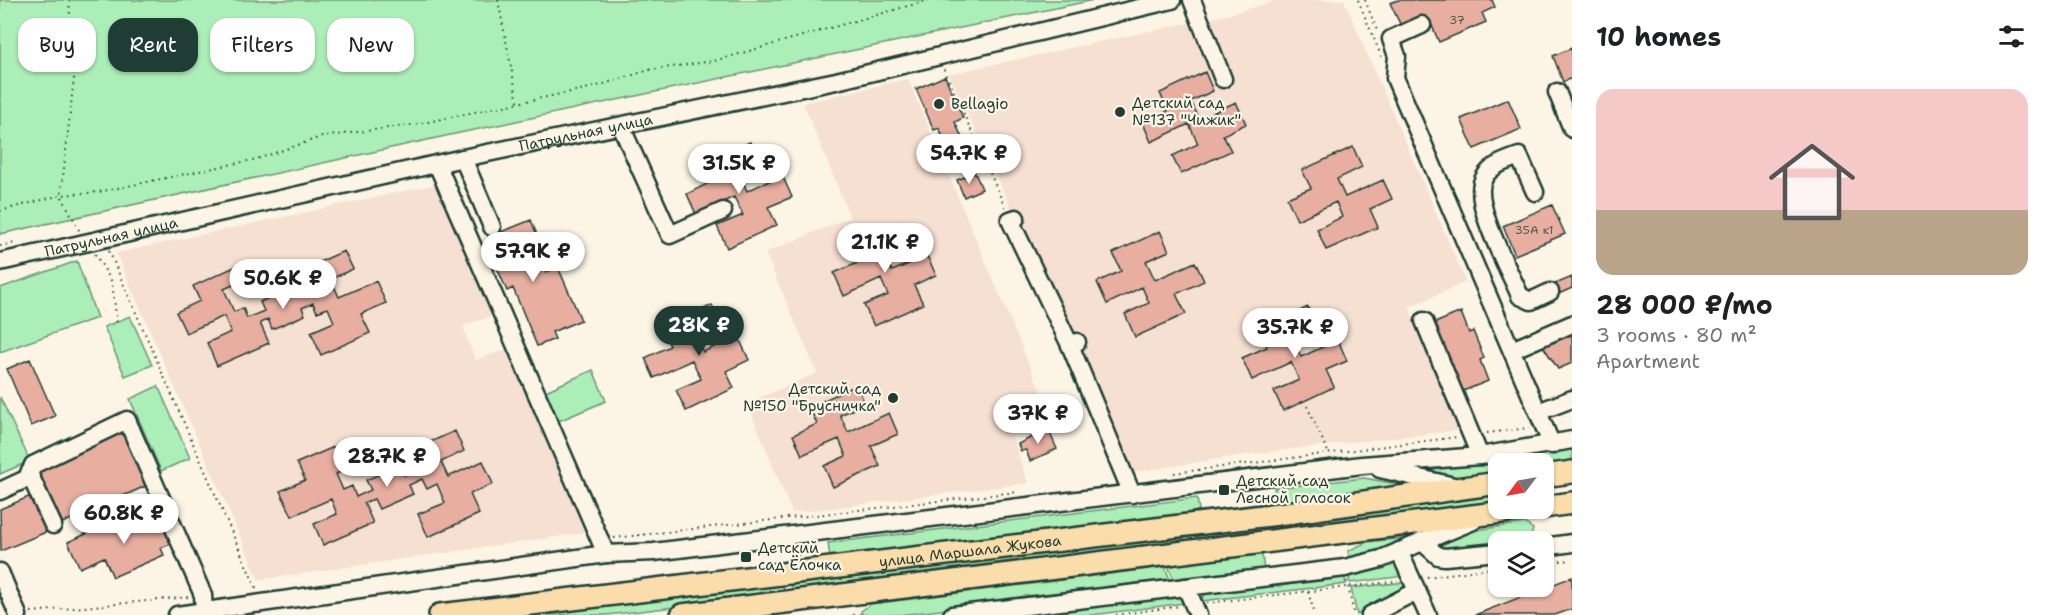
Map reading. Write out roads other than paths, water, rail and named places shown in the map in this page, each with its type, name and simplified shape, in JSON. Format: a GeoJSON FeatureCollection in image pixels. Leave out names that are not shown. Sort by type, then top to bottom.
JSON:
{"type":"FeatureCollection","features":[{"type":"Feature","properties":{"kind":"main road"},"geometry":{"type":"LineString","coordinates":[[1554,475],[1572,472]]}},
{"type":"Feature","properties":{"kind":"main road","name":"улица Маршала Жукова"},"geometry":{"type":"LineString","coordinates":[[440,615],[483,612],[1287,513],[1488,485]]}},
{"type":"Feature","properties":{"kind":"main road"},"geometry":{"type":"LineString","coordinates":[[1554,506],[1572,503]]}},
{"type":"Feature","properties":{"kind":"main road","name":"улица Маршала Жукова"},"geometry":{"type":"LineString","coordinates":[[682,615],[1486,516]]}},
{"type":"Feature","properties":{"kind":"street","name":"Патрульная улица"},"geometry":{"type":"LineString","coordinates":[[0,262],[463,158],[836,81],[1172,0]]}},
{"type":"Feature","properties":{"kind":"street"},"geometry":{"type":"LineString","coordinates":[[1192,0],[1223,79]]}},
{"type":"Feature","properties":{"kind":"street"},"geometry":{"type":"LineString","coordinates":[[1422,25],[1391,39],[1397,56],[1395,78],[1552,445]]}},
{"type":"Feature","properties":{"kind":"street"},"geometry":{"type":"LineString","coordinates":[[1557,92],[1572,129]]}},
{"type":"Feature","properties":{"kind":"street"},"geometry":{"type":"LineString","coordinates":[[621,126],[670,235],[723,211]]}},
{"type":"Feature","properties":{"kind":"street"},"geometry":{"type":"LineString","coordinates":[[1535,192],[1519,156],[1494,166],[1482,180],[1479,193],[1484,213],[1523,299],[1531,301],[1550,292]]}},
{"type":"Feature","properties":{"kind":"street"},"geometry":{"type":"LineString","coordinates":[[463,158],[492,226]]}},
{"type":"Feature","properties":{"kind":"street"},"geometry":{"type":"LineString","coordinates":[[437,164],[602,547]]}},
{"type":"Feature","properties":{"kind":"street"},"geometry":{"type":"LineString","coordinates":[[1457,224],[1484,213]]}},
{"type":"Feature","properties":{"kind":"street"},"geometry":{"type":"LineString","coordinates":[[1013,219],[1073,344],[1132,494]]}},
{"type":"Feature","properties":{"kind":"street"},"geometry":{"type":"LineString","coordinates":[[1424,321],[1480,456]]}},
{"type":"Feature","properties":{"kind":"street"},"geometry":{"type":"LineString","coordinates":[[1512,350],[1572,324]]}},
{"type":"Feature","properties":{"kind":"street"},"geometry":{"type":"LineString","coordinates":[[1541,418],[1572,399]]}},
{"type":"Feature","properties":{"kind":"street"},"geometry":{"type":"LineString","coordinates":[[0,491],[28,478],[33,465],[127,420],[203,596],[203,614]]}},
{"type":"Feature","properties":{"kind":"street"},"geometry":{"type":"LineString","coordinates":[[177,615],[203,614],[602,547],[654,552],[1362,465],[1480,456],[1572,440]]}},
{"type":"Feature","properties":{"kind":"street"},"geometry":{"type":"LineString","coordinates":[[1362,465],[1464,489]]}},
{"type":"Feature","properties":{"kind":"street"},"geometry":{"type":"LineString","coordinates":[[29,473],[53,525]]}},
{"type":"Feature","properties":{"kind":"street"},"geometry":{"type":"LineString","coordinates":[[952,615],[1367,564],[1486,516]]}},
{"type":"Feature","properties":{"kind":"street"},"geometry":{"type":"LineString","coordinates":[[1421,541],[1438,556],[1445,558],[1488,553]]}},
{"type":"Feature","properties":{"kind":"street"},"geometry":{"type":"LineString","coordinates":[[1554,546],[1572,543]]}},
{"type":"Feature","properties":{"kind":"street"},"geometry":{"type":"LineString","coordinates":[[1400,551],[1428,615]]}},
{"type":"Feature","properties":{"kind":"street"},"geometry":{"type":"LineString","coordinates":[[0,572],[18,614]]}},
{"type":"Feature","properties":{"kind":"street"},"geometry":{"type":"LineString","coordinates":[[1370,615],[1414,585]]}},
{"type":"Feature","properties":{"kind":"street"},"geometry":{"type":"LineString","coordinates":[[1186,587],[1196,610]]}},
{"type":"Feature","properties":{"kind":"place","name":"Bellagio"},"geometry":{"type":"Point","coordinates":[939,104]}},
{"type":"Feature","properties":{"kind":"place","name":"Детский сад №137 \"Чижик\""},"geometry":{"type":"Point","coordinates":[1120,112]}},
{"type":"Feature","properties":{"kind":"place","name":"Детский сад №150 \"Брусничка\""},"geometry":{"type":"Point","coordinates":[893,398]}},
{"type":"Feature","properties":{"kind":"place","name":"Детский сад Лесной голосок"},"geometry":{"type":"Point","coordinates":[1224,490]}},
{"type":"Feature","properties":{"kind":"place","name":"Детский сад Ёлочка"},"geometry":{"type":"Point","coordinates":[746,557]}}]}
